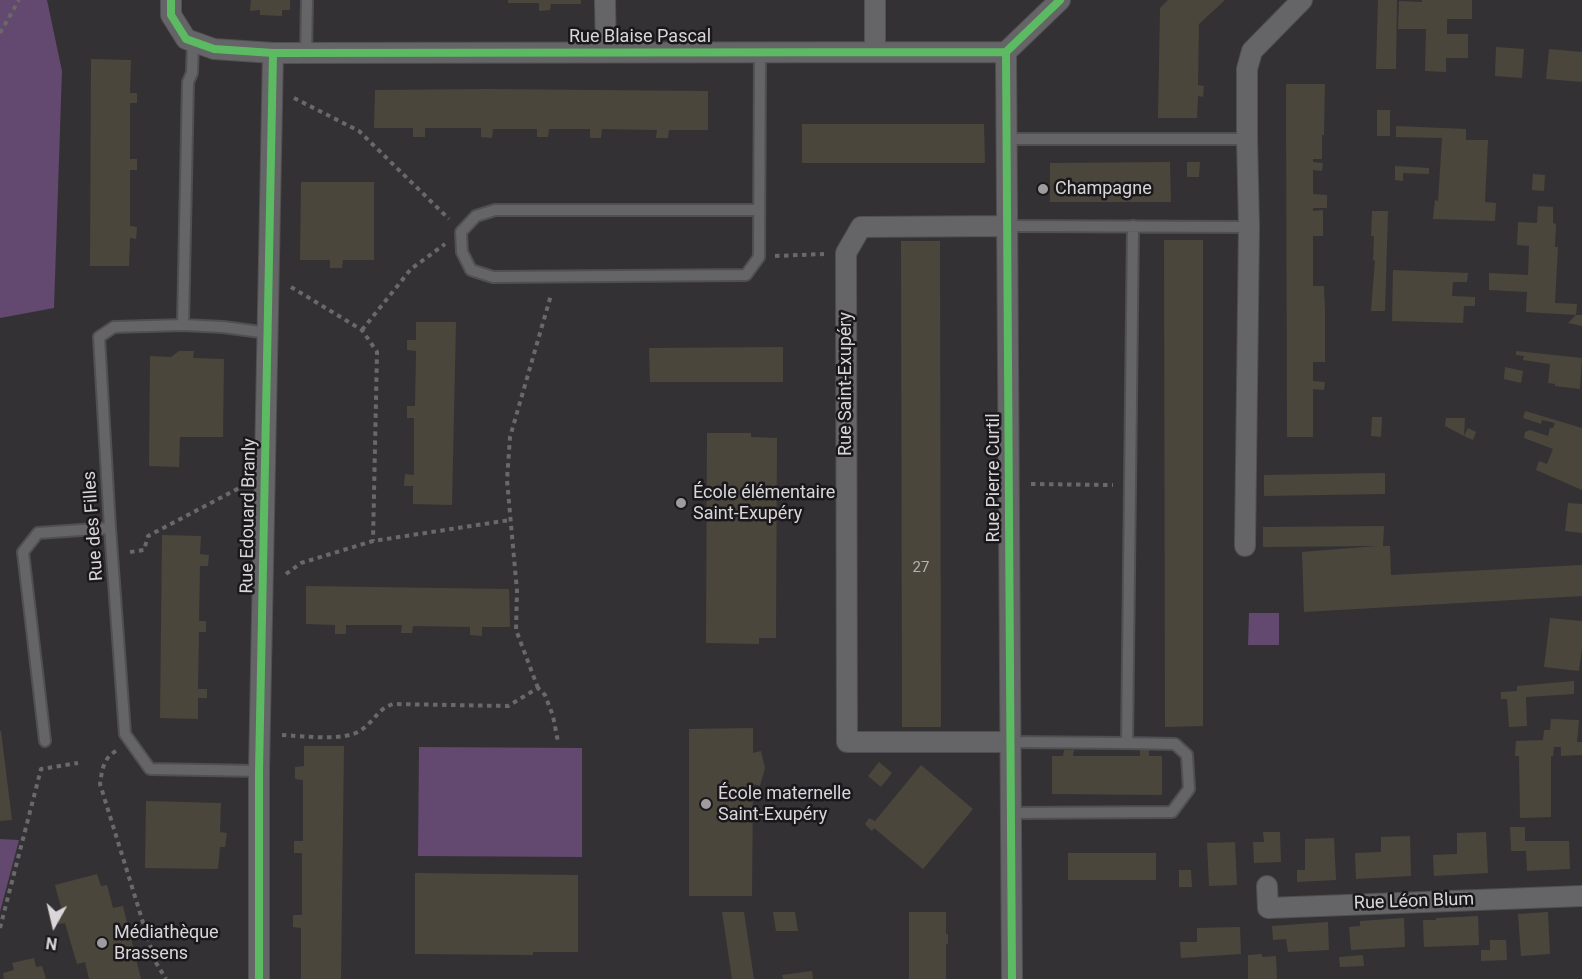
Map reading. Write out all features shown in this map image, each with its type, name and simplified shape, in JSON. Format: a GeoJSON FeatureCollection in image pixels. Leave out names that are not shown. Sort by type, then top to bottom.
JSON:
{"type":"FeatureCollection","features":[{"type":"Feature","properties":{"kind":"street"},"geometry":{"type":"LineString","coordinates":[[171,0],[171,15],[186,39],[193,41]]}},
{"type":"Feature","properties":{"kind":"street"},"geometry":{"type":"LineString","coordinates":[[605,0],[606,52]]}},
{"type":"Feature","properties":{"kind":"street"},"geometry":{"type":"LineString","coordinates":[[875,0],[875,52]]}},
{"type":"Feature","properties":{"kind":"street"},"geometry":{"type":"LineString","coordinates":[[1006,52],[1060,0]]}},
{"type":"Feature","properties":{"kind":"street"},"geometry":{"type":"LineString","coordinates":[[1245,546],[1249,227],[1247,69],[1252,51],[1302,0]]}},
{"type":"Feature","properties":{"kind":"street","name":"Rue Blaise Pascal"},"geometry":{"type":"LineString","coordinates":[[193,41],[214,48],[273,53],[1006,52]]}},
{"type":"Feature","properties":{"kind":"street","name":"Rue Pierre Curtil"},"geometry":{"type":"LineString","coordinates":[[1006,52],[1012,979]]}},
{"type":"Feature","properties":{"kind":"street","name":"Rue Edouard Branly"},"geometry":{"type":"LineString","coordinates":[[259,979],[259,771],[273,53]]}},
{"type":"Feature","properties":{"kind":"street"},"geometry":{"type":"LineString","coordinates":[[846,253],[861,227],[1006,226]]}},
{"type":"Feature","properties":{"kind":"street","name":"Rue Saint-Exupéry"},"geometry":{"type":"LineString","coordinates":[[846,253],[847,742],[1011,742]]}},
{"type":"Feature","properties":{"kind":"street","name":"Rue Léon Blum"},"geometry":{"type":"LineString","coordinates":[[1267,886],[1268,908],[1582,896]]}},
{"type":"Feature","properties":{"kind":"lane"},"geometry":{"type":"LineString","coordinates":[[306,53],[307,0]]}},
{"type":"Feature","properties":{"kind":"lane"},"geometry":{"type":"LineString","coordinates":[[183,325],[188,82],[192,73],[193,41]]}},
{"type":"Feature","properties":{"kind":"lane"},"geometry":{"type":"LineString","coordinates":[[759,210],[495,210],[476,216],[461,232],[462,252],[471,270],[493,278],[747,275],[759,256],[760,52]]}},
{"type":"Feature","properties":{"kind":"lane"},"geometry":{"type":"LineString","coordinates":[[1007,139],[1247,139]]}},
{"type":"Feature","properties":{"kind":"lane"},"geometry":{"type":"LineString","coordinates":[[1006,226],[1249,227]]}},
{"type":"Feature","properties":{"kind":"lane"},"geometry":{"type":"LineString","coordinates":[[1127,743],[1133,226]]}},
{"type":"Feature","properties":{"kind":"lane","name":"Rue des Filles"},"geometry":{"type":"LineString","coordinates":[[259,771],[150,769],[125,734],[99,337],[114,327],[183,325],[268,333]]}},
{"type":"Feature","properties":{"kind":"lane"},"geometry":{"type":"LineString","coordinates":[[45,741],[23,552],[38,533],[110,528]]}},
{"type":"Feature","properties":{"kind":"lane"},"geometry":{"type":"LineString","coordinates":[[1011,742],[1175,744],[1187,755],[1189,789],[1172,812],[1011,813]]}},
{"type":"Feature","properties":{"kind":"path"},"geometry":{"type":"LineString","coordinates":[[0,33],[18,0]]}},
{"type":"Feature","properties":{"kind":"path"},"geometry":{"type":"LineString","coordinates":[[272,93],[296,98],[359,131],[461,232],[411,268],[362,330]]}},
{"type":"Feature","properties":{"kind":"path"},"geometry":{"type":"LineString","coordinates":[[759,256],[846,253]]}},
{"type":"Feature","properties":{"kind":"path"},"geometry":{"type":"LineString","coordinates":[[269,274],[362,330],[377,352],[374,541]]}},
{"type":"Feature","properties":{"kind":"path"},"geometry":{"type":"LineString","coordinates":[[557,277],[510,437],[507,480],[517,591],[516,630],[538,688],[545,695],[549,705],[558,742]]}},
{"type":"Feature","properties":{"kind":"path"},"geometry":{"type":"LineString","coordinates":[[112,556],[144,550],[148,536],[265,474]]}},
{"type":"Feature","properties":{"kind":"path"},"geometry":{"type":"LineString","coordinates":[[1009,484],[1130,485]]}},
{"type":"Feature","properties":{"kind":"path"},"geometry":{"type":"LineString","coordinates":[[263,589],[301,563],[374,541],[510,520]]}},
{"type":"Feature","properties":{"kind":"path"},"geometry":{"type":"LineString","coordinates":[[261,735],[341,737],[353,735],[366,727],[384,707],[393,704],[508,706],[538,688]]}},
{"type":"Feature","properties":{"kind":"path"},"geometry":{"type":"LineString","coordinates":[[141,756],[128,750],[110,754],[105,759],[100,784],[155,961],[166,979]]}},
{"type":"Feature","properties":{"kind":"path"},"geometry":{"type":"LineString","coordinates":[[0,928],[41,769],[78,763]]}},
{"type":"Feature","properties":{"kind":"shaded area"},"geometry":{"type":"Polygon","coordinates":[[[0,0],[47,0],[62,71],[54,308],[0,318],[0,0]]]}},
{"type":"Feature","properties":{"kind":"shaded area"},"geometry":{"type":"Polygon","coordinates":[[[1249,613],[1279,613],[1279,645],[1248,645],[1249,613]]]}},
{"type":"Feature","properties":{"kind":"shaded area"},"geometry":{"type":"Polygon","coordinates":[[[419,747],[582,748],[582,857],[418,856],[419,747]]]}},
{"type":"Feature","properties":{"kind":"shaded area"},"geometry":{"type":"Polygon","coordinates":[[[0,839],[19,840],[0,912],[0,839]]]}},
{"type":"Feature","properties":{"kind":"building"},"geometry":{"type":"Polygon","coordinates":[[[251,0],[290,0],[290,10],[282,10],[282,16],[260,15],[260,10],[250,11],[251,0]]]}},
{"type":"Feature","properties":{"kind":"building"},"geometry":{"type":"Polygon","coordinates":[[[508,0],[581,0],[581,4],[551,4],[550,10],[539,11],[539,3],[508,3],[508,0]]]}},
{"type":"Feature","properties":{"kind":"building"},"geometry":{"type":"Polygon","coordinates":[[[1168,0],[1225,0],[1199,24],[1198,85],[1204,86],[1203,97],[1198,96],[1197,118],[1158,118],[1160,8],[1168,0]]]}},
{"type":"Feature","properties":{"kind":"building"},"geometry":{"type":"Polygon","coordinates":[[[1378,0],[1397,0],[1396,69],[1376,69],[1378,0]]]}},
{"type":"Feature","properties":{"kind":"building"},"geometry":{"type":"Polygon","coordinates":[[[1422,0],[1472,0],[1472,19],[1447,19],[1447,34],[1468,34],[1468,58],[1446,58],[1446,72],[1425,71],[1426,29],[1398,29],[1399,1],[1422,2],[1422,0]]]}},
{"type":"Feature","properties":{"kind":"building"},"geometry":{"type":"Polygon","coordinates":[[[1496,47],[1524,49],[1522,78],[1495,76],[1496,47]]]}},
{"type":"Feature","properties":{"kind":"building"},"geometry":{"type":"Polygon","coordinates":[[[1549,49],[1582,52],[1582,82],[1546,79],[1549,49]]]}},
{"type":"Feature","properties":{"kind":"building"},"geometry":{"type":"Polygon","coordinates":[[[91,59],[131,60],[130,93],[137,93],[137,103],[130,103],[130,159],[137,159],[137,170],[130,170],[130,226],[137,227],[136,239],[130,238],[129,266],[90,266],[91,59]]]}},
{"type":"Feature","properties":{"kind":"building"},"geometry":{"type":"Polygon","coordinates":[[[1286,84],[1325,84],[1322,159],[1313,159],[1313,162],[1323,163],[1322,171],[1313,170],[1313,194],[1327,195],[1327,208],[1313,208],[1313,211],[1323,210],[1323,236],[1313,236],[1313,286],[1324,286],[1325,362],[1313,362],[1313,381],[1325,382],[1324,390],[1313,389],[1313,437],[1287,437],[1286,84]]]}},
{"type":"Feature","properties":{"kind":"building"},"geometry":{"type":"Polygon","coordinates":[[[375,90],[708,91],[708,130],[669,130],[668,138],[656,138],[657,130],[602,129],[601,138],[590,138],[590,129],[549,129],[548,137],[537,137],[537,129],[493,129],[492,138],[481,137],[481,128],[425,128],[425,137],[413,137],[413,128],[374,128],[375,90]]]}},
{"type":"Feature","properties":{"kind":"building"},"geometry":{"type":"Polygon","coordinates":[[[1377,110],[1390,110],[1390,136],[1377,136],[1377,110]]]}},
{"type":"Feature","properties":{"kind":"building"},"geometry":{"type":"Polygon","coordinates":[[[802,124],[984,124],[985,163],[802,163],[802,124]]]}},
{"type":"Feature","properties":{"kind":"building"},"geometry":{"type":"Polygon","coordinates":[[[1396,126],[1466,129],[1466,140],[1488,140],[1485,202],[1496,203],[1495,221],[1433,219],[1435,200],[1438,201],[1442,138],[1396,137],[1396,126]]]}},
{"type":"Feature","properties":{"kind":"building"},"geometry":{"type":"Polygon","coordinates":[[[1170,162],[1171,202],[1050,202],[1050,163],[1170,162]]]}},
{"type":"Feature","properties":{"kind":"building"},"geometry":{"type":"Polygon","coordinates":[[[1187,162],[1200,162],[1199,177],[1187,177],[1187,162]]]}},
{"type":"Feature","properties":{"kind":"building"},"geometry":{"type":"Polygon","coordinates":[[[1395,166],[1429,168],[1429,174],[1403,173],[1403,181],[1395,180],[1395,166]]]}},
{"type":"Feature","properties":{"kind":"building"},"geometry":{"type":"Polygon","coordinates":[[[1533,174],[1545,175],[1544,191],[1532,190],[1533,174]]]}},
{"type":"Feature","properties":{"kind":"building"},"geometry":{"type":"Polygon","coordinates":[[[301,182],[374,182],[374,260],[343,260],[342,268],[330,268],[330,260],[300,260],[301,182]]]}},
{"type":"Feature","properties":{"kind":"building"},"geometry":{"type":"Polygon","coordinates":[[[1538,206],[1553,207],[1553,223],[1556,224],[1555,247],[1558,247],[1555,303],[1577,304],[1576,315],[1526,312],[1527,292],[1489,290],[1489,273],[1528,275],[1529,246],[1517,245],[1518,222],[1537,223],[1538,206]]]}},
{"type":"Feature","properties":{"kind":"building"},"geometry":{"type":"Polygon","coordinates":[[[1372,211],[1388,211],[1385,311],[1371,311],[1375,260],[1373,261],[1374,236],[1371,236],[1372,211]]]}},
{"type":"Feature","properties":{"kind":"building"},"geometry":{"type":"Polygon","coordinates":[[[1164,240],[1203,240],[1203,726],[1165,727],[1164,240]]]}},
{"type":"Feature","properties":{"kind":"building"},"geometry":{"type":"Polygon","coordinates":[[[901,241],[940,241],[941,727],[902,727],[901,241]]]}},
{"type":"Feature","properties":{"kind":"building"},"geometry":{"type":"Polygon","coordinates":[[[1393,270],[1468,273],[1467,282],[1453,282],[1452,296],[1475,297],[1475,306],[1464,306],[1463,323],[1392,321],[1393,270]]]}},
{"type":"Feature","properties":{"kind":"building"},"geometry":{"type":"Polygon","coordinates":[[[1576,315],[1582,315],[1582,326],[1568,323],[1576,315]]]}},
{"type":"Feature","properties":{"kind":"building"},"geometry":{"type":"Polygon","coordinates":[[[416,322],[456,322],[452,505],[413,504],[413,486],[404,486],[405,474],[414,475],[414,418],[407,418],[407,406],[415,406],[416,351],[407,350],[407,340],[416,340],[416,322]]]}},
{"type":"Feature","properties":{"kind":"building"},"geometry":{"type":"Polygon","coordinates":[[[783,347],[783,382],[650,382],[649,348],[783,347]]]}},
{"type":"Feature","properties":{"kind":"building"},"geometry":{"type":"Polygon","coordinates":[[[179,351],[194,351],[193,358],[224,359],[223,437],[180,437],[179,467],[149,466],[150,356],[171,357],[179,351]]]}},
{"type":"Feature","properties":{"kind":"building"},"geometry":{"type":"Polygon","coordinates":[[[1516,351],[1582,358],[1580,389],[1548,383],[1550,364],[1523,360],[1524,356],[1516,355],[1516,351]]]}},
{"type":"Feature","properties":{"kind":"building"},"geometry":{"type":"Polygon","coordinates":[[[1505,367],[1523,371],[1521,383],[1504,379],[1505,367]]]}},
{"type":"Feature","properties":{"kind":"building"},"geometry":{"type":"Polygon","coordinates":[[[1525,411],[1582,428],[1582,490],[1536,470],[1539,461],[1547,464],[1553,449],[1524,438],[1525,432],[1530,430],[1548,436],[1550,428],[1553,428],[1555,423],[1542,420],[1541,424],[1523,418],[1525,411]]]}},
{"type":"Feature","properties":{"kind":"building"},"geometry":{"type":"Polygon","coordinates":[[[1372,417],[1382,417],[1381,437],[1371,436],[1372,417]]]}},
{"type":"Feature","properties":{"kind":"building"},"geometry":{"type":"Polygon","coordinates":[[[1446,418],[1465,418],[1464,436],[1445,426],[1446,418]]]}},
{"type":"Feature","properties":{"kind":"building"},"geometry":{"type":"Polygon","coordinates":[[[1468,428],[1476,432],[1473,440],[1464,436],[1468,428]]]}},
{"type":"Feature","properties":{"kind":"building"},"geometry":{"type":"Polygon","coordinates":[[[707,433],[751,433],[751,437],[777,438],[776,638],[759,638],[759,644],[706,643],[707,433]]]}},
{"type":"Feature","properties":{"kind":"building"},"geometry":{"type":"Polygon","coordinates":[[[1385,473],[1385,494],[1264,496],[1264,475],[1385,473]]]}},
{"type":"Feature","properties":{"kind":"building"},"geometry":{"type":"Polygon","coordinates":[[[1568,503],[1582,504],[1582,533],[1565,531],[1568,503]]]}},
{"type":"Feature","properties":{"kind":"building"},"geometry":{"type":"Polygon","coordinates":[[[1384,526],[1383,546],[1390,546],[1391,575],[1582,565],[1582,596],[1304,612],[1302,552],[1377,546],[1263,547],[1263,527],[1384,526]]]}},
{"type":"Feature","properties":{"kind":"building"},"geometry":{"type":"Polygon","coordinates":[[[162,535],[201,536],[200,554],[209,555],[208,566],[200,566],[199,621],[206,621],[206,632],[199,632],[198,689],[207,689],[207,698],[198,698],[198,719],[160,718],[162,535]]]}},
{"type":"Feature","properties":{"kind":"building"},"geometry":{"type":"Polygon","coordinates":[[[306,586],[509,589],[510,627],[482,627],[482,636],[470,635],[470,627],[413,626],[412,633],[401,633],[402,625],[346,625],[346,634],[335,634],[335,625],[306,624],[306,586]]]}},
{"type":"Feature","properties":{"kind":"building"},"geometry":{"type":"Polygon","coordinates":[[[1550,618],[1582,621],[1579,671],[1544,667],[1550,618]]]}},
{"type":"Feature","properties":{"kind":"building"},"geometry":{"type":"Polygon","coordinates":[[[1574,681],[1574,694],[1526,697],[1527,726],[1509,727],[1507,699],[1501,699],[1501,692],[1517,691],[1517,686],[1574,681]]]}},
{"type":"Feature","properties":{"kind":"building"},"geometry":{"type":"Polygon","coordinates":[[[1551,719],[1579,720],[1577,742],[1582,742],[1582,755],[1561,756],[1561,747],[1554,747],[1553,756],[1551,756],[1551,817],[1520,818],[1519,756],[1515,756],[1516,741],[1543,740],[1544,730],[1550,730],[1551,719]]]}},
{"type":"Feature","properties":{"kind":"building"},"geometry":{"type":"Polygon","coordinates":[[[753,728],[753,753],[761,751],[765,768],[760,786],[753,784],[752,896],[689,896],[689,729],[753,728]]]}},
{"type":"Feature","properties":{"kind":"building"},"geometry":{"type":"Polygon","coordinates":[[[0,731],[12,820],[0,821],[0,731]]]}},
{"type":"Feature","properties":{"kind":"building"},"geometry":{"type":"Polygon","coordinates":[[[304,746],[344,746],[341,979],[301,979],[301,928],[293,927],[293,915],[302,915],[302,853],[294,853],[294,841],[303,841],[303,780],[295,779],[295,767],[304,766],[304,746]]]}},
{"type":"Feature","properties":{"kind":"building"},"geometry":{"type":"Polygon","coordinates":[[[1064,750],[1074,750],[1073,756],[1140,756],[1140,750],[1149,750],[1149,756],[1162,756],[1162,795],[1052,794],[1052,756],[1063,756],[1064,750]]]}},
{"type":"Feature","properties":{"kind":"building"},"geometry":{"type":"Polygon","coordinates":[[[879,762],[892,773],[881,787],[868,776],[879,762]]]}},
{"type":"Feature","properties":{"kind":"building"},"geometry":{"type":"Polygon","coordinates":[[[921,765],[973,809],[923,869],[874,828],[872,831],[865,824],[869,818],[875,821],[921,765]]]}},
{"type":"Feature","properties":{"kind":"building"},"geometry":{"type":"Polygon","coordinates":[[[146,801],[221,803],[220,832],[227,833],[225,847],[220,847],[218,869],[145,868],[146,801]]]}},
{"type":"Feature","properties":{"kind":"building"},"geometry":{"type":"Polygon","coordinates":[[[1510,827],[1525,827],[1525,841],[1569,841],[1570,869],[1527,871],[1526,851],[1511,851],[1510,827]]]}},
{"type":"Feature","properties":{"kind":"building"},"geometry":{"type":"Polygon","coordinates":[[[1263,832],[1280,832],[1281,862],[1254,863],[1253,842],[1264,842],[1263,832]]]}},
{"type":"Feature","properties":{"kind":"building"},"geometry":{"type":"Polygon","coordinates":[[[1486,832],[1488,873],[1434,876],[1433,855],[1457,854],[1457,833],[1486,832]]]}},
{"type":"Feature","properties":{"kind":"building"},"geometry":{"type":"Polygon","coordinates":[[[1410,836],[1411,876],[1356,879],[1355,853],[1381,852],[1381,837],[1410,836]]]}},
{"type":"Feature","properties":{"kind":"building"},"geometry":{"type":"Polygon","coordinates":[[[1334,838],[1336,880],[1297,882],[1297,870],[1305,870],[1305,839],[1334,838]]]}},
{"type":"Feature","properties":{"kind":"building"},"geometry":{"type":"Polygon","coordinates":[[[1235,842],[1237,885],[1209,886],[1207,843],[1235,842]]]}},
{"type":"Feature","properties":{"kind":"building"},"geometry":{"type":"Polygon","coordinates":[[[1068,853],[1156,853],[1156,880],[1068,880],[1068,853]]]}},
{"type":"Feature","properties":{"kind":"building"},"geometry":{"type":"Polygon","coordinates":[[[1179,870],[1191,870],[1192,887],[1179,887],[1179,870]]]}},
{"type":"Feature","properties":{"kind":"building"},"geometry":{"type":"Polygon","coordinates":[[[415,873],[578,875],[578,952],[533,952],[533,955],[415,954],[415,873]]]}},
{"type":"Feature","properties":{"kind":"building","name":"Médiathèque Brassens"},"geometry":{"type":"Polygon","coordinates":[[[97,874],[101,886],[107,885],[113,908],[123,906],[141,979],[89,979],[85,962],[77,964],[65,923],[59,924],[56,913],[62,911],[55,885],[97,874]]]}},
{"type":"Feature","properties":{"kind":"building"},"geometry":{"type":"Polygon","coordinates":[[[722,912],[744,912],[754,979],[732,979],[722,912]]]}},
{"type":"Feature","properties":{"kind":"building"},"geometry":{"type":"Polygon","coordinates":[[[773,912],[795,912],[798,931],[776,931],[773,912]]]}},
{"type":"Feature","properties":{"kind":"building"},"geometry":{"type":"Polygon","coordinates":[[[909,912],[946,912],[948,944],[946,944],[946,979],[909,979],[909,912]]]}},
{"type":"Feature","properties":{"kind":"building"},"geometry":{"type":"Polygon","coordinates":[[[1548,912],[1550,954],[1521,956],[1518,914],[1548,912]]]}},
{"type":"Feature","properties":{"kind":"building"},"geometry":{"type":"Polygon","coordinates":[[[1478,916],[1479,945],[1424,947],[1423,920],[1478,916]]]}},
{"type":"Feature","properties":{"kind":"building"},"geometry":{"type":"Polygon","coordinates":[[[1404,918],[1405,947],[1351,950],[1349,927],[1360,926],[1360,921],[1404,918]]]}},
{"type":"Feature","properties":{"kind":"building"},"geometry":{"type":"Polygon","coordinates":[[[1328,922],[1329,950],[1288,952],[1286,939],[1273,940],[1272,926],[1328,922]]]}},
{"type":"Feature","properties":{"kind":"building"},"geometry":{"type":"Polygon","coordinates":[[[1240,927],[1241,954],[1181,958],[1180,942],[1197,942],[1197,928],[1240,927]]]}},
{"type":"Feature","properties":{"kind":"building"},"geometry":{"type":"Polygon","coordinates":[[[1490,940],[1506,940],[1507,960],[1481,961],[1481,950],[1490,950],[1490,940]]]}},
{"type":"Feature","properties":{"kind":"building"},"geometry":{"type":"Polygon","coordinates":[[[1262,954],[1262,957],[1276,956],[1277,979],[1248,979],[1248,955],[1262,954]]]}},
{"type":"Feature","properties":{"kind":"building"},"geometry":{"type":"Polygon","coordinates":[[[1363,955],[1364,966],[1340,967],[1339,957],[1363,955]]]}},
{"type":"Feature","properties":{"kind":"building"},"geometry":{"type":"Polygon","coordinates":[[[34,958],[36,967],[42,966],[46,979],[4,979],[3,973],[14,970],[12,963],[34,958]]]}},
{"type":"Feature","properties":{"kind":"building"},"geometry":{"type":"Polygon","coordinates":[[[812,971],[813,979],[783,979],[782,975],[812,971]]]}},
{"type":"Feature","properties":{"kind":"cycle path"},"geometry":{"type":"LineString","coordinates":[[171,0],[171,15],[186,39],[214,49],[273,53],[1006,52]]}},
{"type":"Feature","properties":{"kind":"cycle path"},"geometry":{"type":"LineString","coordinates":[[1012,979],[1006,52],[1060,0]]}},
{"type":"Feature","properties":{"kind":"cycle path"},"geometry":{"type":"LineString","coordinates":[[259,979],[259,771],[273,53]]}},
{"type":"Feature","properties":{"kind":"place","name":"Champagne"},"geometry":{"type":"Point","coordinates":[1043,189]}},
{"type":"Feature","properties":{"kind":"place","name":"École élémentaire Saint-Exupéry"},"geometry":{"type":"Point","coordinates":[681,503]}},
{"type":"Feature","properties":{"kind":"place","name":"École maternelle Saint-Exupéry"},"geometry":{"type":"Point","coordinates":[706,804]}},
{"type":"Feature","properties":{"kind":"place","name":"Médiathèque Brassens"},"geometry":{"type":"Point","coordinates":[102,943]}}]}
